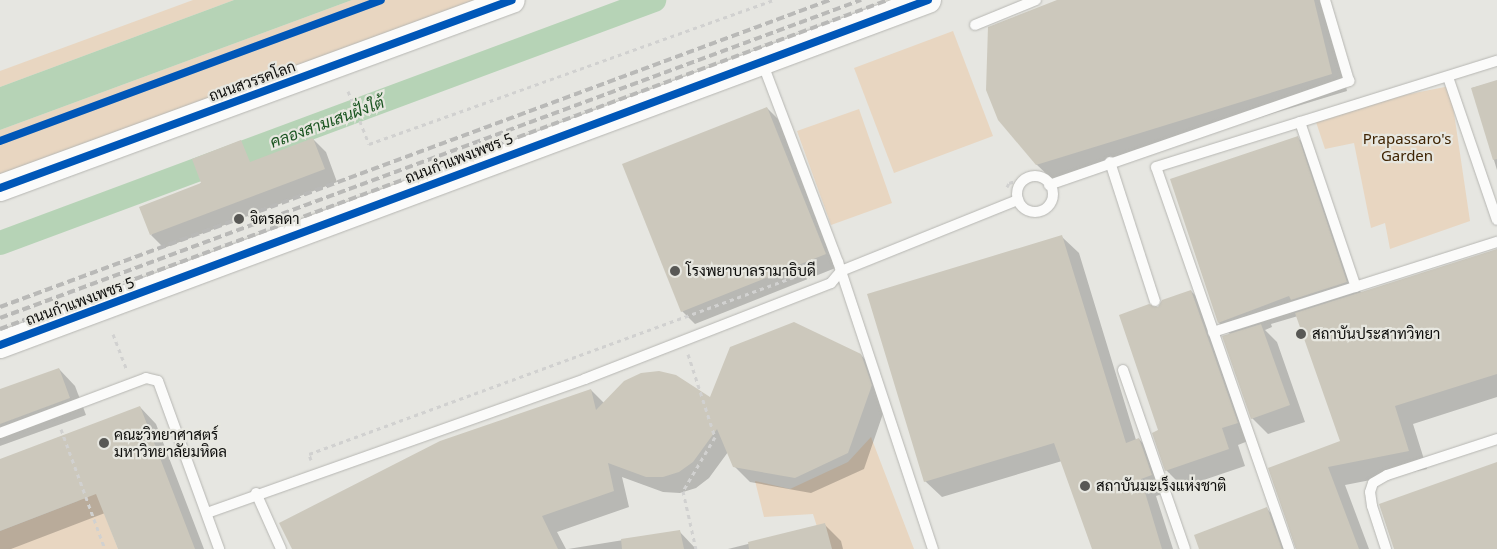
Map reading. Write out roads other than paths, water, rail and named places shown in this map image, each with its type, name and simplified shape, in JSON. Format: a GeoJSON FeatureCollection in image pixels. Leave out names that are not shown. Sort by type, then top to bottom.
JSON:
{"type":"FeatureCollection","features":[{"type":"Feature","properties":{"kind":"street","name":"ถนนสวรรคโลก"},"geometry":{"type":"LineString","coordinates":[[0,188],[512,0]]}},
{"type":"Feature","properties":{"kind":"street","name":"ถนนกำแพงเพชร 5"},"geometry":{"type":"LineString","coordinates":[[0,345],[928,0]]}},
{"type":"Feature","properties":{"kind":"lane"},"geometry":{"type":"LineString","coordinates":[[975,25],[1036,0]]}},
{"type":"Feature","properties":{"kind":"lane"},"geometry":{"type":"LineString","coordinates":[[1049,185],[1110,162],[1349,81],[1325,0]]}},
{"type":"Feature","properties":{"kind":"lane"},"geometry":{"type":"LineString","coordinates":[[1289,549],[1156,168],[1497,61]]}},
{"type":"Feature","properties":{"kind":"lane"},"geometry":{"type":"LineString","coordinates":[[762,62],[839,266],[933,549]]}},
{"type":"Feature","properties":{"kind":"lane"},"geometry":{"type":"LineString","coordinates":[[1448,77],[1497,220]]}},
{"type":"Feature","properties":{"kind":"lane"},"geometry":{"type":"LineString","coordinates":[[1300,122],[1356,287]]}},
{"type":"Feature","properties":{"kind":"lane"},"geometry":{"type":"LineString","coordinates":[[1110,162],[1155,301]]}},
{"type":"Feature","properties":{"kind":"lane"},"geometry":{"type":"LineString","coordinates":[[1029,178],[1040,178],[1049,185],[1051,201],[1043,210],[1031,212],[1018,200],[1018,189],[1029,178]]}},
{"type":"Feature","properties":{"kind":"lane"},"geometry":{"type":"LineString","coordinates":[[207,513],[584,379],[683,341],[831,283],[839,266],[1018,200]]}},
{"type":"Feature","properties":{"kind":"lane"},"geometry":{"type":"LineString","coordinates":[[1213,332],[1497,242]]}},
{"type":"Feature","properties":{"kind":"lane"},"geometry":{"type":"LineString","coordinates":[[1123,370],[1185,549]]}},
{"type":"Feature","properties":{"kind":"lane"},"geometry":{"type":"LineString","coordinates":[[0,433],[146,378],[158,381],[220,549]]}},
{"type":"Feature","properties":{"kind":"lane"},"geometry":{"type":"LineString","coordinates":[[1386,549],[1372,506],[1370,492],[1373,483],[1386,475],[1497,438]]}},
{"type":"Feature","properties":{"kind":"lane"},"geometry":{"type":"LineString","coordinates":[[256,494],[281,549]]}},
{"type":"Feature","properties":{"kind":"waterway","name":"คลองสามเสนฝั่งใต้"},"geometry":{"type":"LineString","coordinates":[[0,243],[654,0]]}},
{"type":"Feature","properties":{"kind":"railway"},"geometry":{"type":"LineString","coordinates":[[0,307],[830,0]]}},
{"type":"Feature","properties":{"kind":"railway"},"geometry":{"type":"LineString","coordinates":[[0,318],[861,0]]}},
{"type":"Feature","properties":{"kind":"railway"},"geometry":{"type":"LineString","coordinates":[[0,329],[888,0]]}},
{"type":"Feature","properties":{"kind":"place","name":"จิตรลดา"},"geometry":{"type":"Point","coordinates":[239,219]}},
{"type":"Feature","properties":{"kind":"place","name":"โรงพยาบาลรามาธิบดี"},"geometry":{"type":"Point","coordinates":[675,271]}},
{"type":"Feature","properties":{"kind":"place","name":"สถาบันประสาทวิทยา"},"geometry":{"type":"Point","coordinates":[1301,334]}},
{"type":"Feature","properties":{"kind":"place","name":"คณะวิทยาศาสตร์ มหาวิทยาลัยมหิดล"},"geometry":{"type":"Point","coordinates":[104,443]}},
{"type":"Feature","properties":{"kind":"place","name":"สถาบันมะเร็งแห่งชาติ"},"geometry":{"type":"Point","coordinates":[1085,486]}},
{"type":"Feature","properties":{"kind":"park label","name":"Prapassaro's Garden"},"geometry":{"type":"Point","coordinates":[1407,146]}}]}
